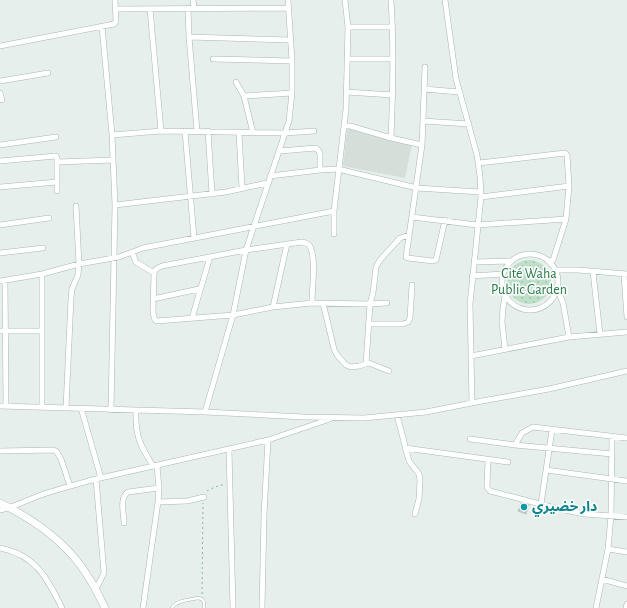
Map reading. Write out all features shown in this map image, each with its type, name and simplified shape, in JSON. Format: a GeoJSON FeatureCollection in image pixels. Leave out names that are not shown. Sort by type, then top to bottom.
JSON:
{"type":"FeatureCollection","features":[{"type":"Feature","properties":{"kind":"street"},"geometry":{"type":"LineString","coordinates":[[0,46],[114,24],[116,22],[115,0]]}},
{"type":"Feature","properties":{"kind":"street"},"geometry":{"type":"LineString","coordinates":[[194,0],[191,8],[189,37],[197,131]]}},
{"type":"Feature","properties":{"kind":"street"},"geometry":{"type":"LineString","coordinates":[[205,412],[233,315],[246,250],[267,183],[280,150],[289,121],[292,93],[292,62],[288,0]]}},
{"type":"Feature","properties":{"kind":"street"},"geometry":{"type":"LineString","coordinates":[[334,234],[334,211],[344,126],[348,59],[348,27],[345,0]]}},
{"type":"Feature","properties":{"kind":"street"},"geometry":{"type":"LineString","coordinates":[[391,0],[393,27],[393,95],[391,138]]}},
{"type":"Feature","properties":{"kind":"street"},"geometry":{"type":"LineString","coordinates":[[445,0],[455,73],[478,163],[480,195],[470,304],[472,403]]}},
{"type":"Feature","properties":{"kind":"street"},"geometry":{"type":"LineString","coordinates":[[116,9],[288,8]]}},
{"type":"Feature","properties":{"kind":"street"},"geometry":{"type":"LineString","coordinates":[[150,9],[161,131]]}},
{"type":"Feature","properties":{"kind":"street"},"geometry":{"type":"LineString","coordinates":[[102,26],[112,134],[115,205],[111,410]]}},
{"type":"Feature","properties":{"kind":"street"},"geometry":{"type":"LineString","coordinates":[[348,27],[393,27]]}},
{"type":"Feature","properties":{"kind":"street"},"geometry":{"type":"LineString","coordinates":[[189,37],[290,40]]}},
{"type":"Feature","properties":{"kind":"street"},"geometry":{"type":"LineString","coordinates":[[213,58],[292,62]]}},
{"type":"Feature","properties":{"kind":"street"},"geometry":{"type":"LineString","coordinates":[[348,59],[393,59]]}},
{"type":"Feature","properties":{"kind":"street"},"geometry":{"type":"LineString","coordinates":[[425,67],[422,145],[417,188],[406,254],[408,258],[433,261],[436,260],[445,220]]}},
{"type":"Feature","properties":{"kind":"street"},"geometry":{"type":"LineString","coordinates":[[0,81],[48,73]]}},
{"type":"Feature","properties":{"kind":"street"},"geometry":{"type":"LineString","coordinates":[[236,82],[244,96],[253,133]]}},
{"type":"Feature","properties":{"kind":"street"},"geometry":{"type":"LineString","coordinates":[[424,89],[459,92]]}},
{"type":"Feature","properties":{"kind":"street"},"geometry":{"type":"LineString","coordinates":[[346,92],[393,95]]}},
{"type":"Feature","properties":{"kind":"street"},"geometry":{"type":"LineString","coordinates":[[0,93],[2,100]]}},
{"type":"Feature","properties":{"kind":"street"},"geometry":{"type":"LineString","coordinates":[[244,96],[292,93]]}},
{"type":"Feature","properties":{"kind":"street"},"geometry":{"type":"LineString","coordinates":[[423,121],[469,124]]}},
{"type":"Feature","properties":{"kind":"street"},"geometry":{"type":"LineString","coordinates":[[344,126],[350,126],[422,145]]}},
{"type":"Feature","properties":{"kind":"street"},"geometry":{"type":"LineString","coordinates":[[112,134],[161,131],[208,131],[239,133],[286,133],[314,131]]}},
{"type":"Feature","properties":{"kind":"street"},"geometry":{"type":"LineString","coordinates":[[185,131],[194,238]]}},
{"type":"Feature","properties":{"kind":"street"},"geometry":{"type":"LineString","coordinates":[[208,131],[212,194]]}},
{"type":"Feature","properties":{"kind":"street"},"geometry":{"type":"LineString","coordinates":[[239,133],[242,188]]}},
{"type":"Feature","properties":{"kind":"street"},"geometry":{"type":"LineString","coordinates":[[0,145],[56,137]]}},
{"type":"Feature","properties":{"kind":"street"},"geometry":{"type":"LineString","coordinates":[[280,150],[316,148],[320,154],[320,170]]}},
{"type":"Feature","properties":{"kind":"street"},"geometry":{"type":"LineString","coordinates":[[478,163],[565,153],[567,155],[569,186],[566,218],[553,260],[548,261]]}},
{"type":"Feature","properties":{"kind":"street"},"geometry":{"type":"LineString","coordinates":[[0,161],[55,155],[57,158],[57,191]]}},
{"type":"Feature","properties":{"kind":"street"},"geometry":{"type":"LineString","coordinates":[[57,162],[113,160]]}},
{"type":"Feature","properties":{"kind":"street"},"geometry":{"type":"LineString","coordinates":[[270,176],[338,169],[417,188],[480,195],[569,186]]}},
{"type":"Feature","properties":{"kind":"street"},"geometry":{"type":"LineString","coordinates":[[0,187],[57,182]]}},
{"type":"Feature","properties":{"kind":"street"},"geometry":{"type":"LineString","coordinates":[[115,205],[212,194],[267,183]]}},
{"type":"Feature","properties":{"kind":"street"},"geometry":{"type":"LineString","coordinates":[[66,408],[70,298],[78,275],[79,264],[76,206]]}},
{"type":"Feature","properties":{"kind":"street"},"geometry":{"type":"LineString","coordinates":[[334,211],[143,248],[113,258],[79,264],[42,274],[2,281],[6,331],[3,406],[205,412],[304,418],[364,418],[426,412],[549,389],[627,371]]}},
{"type":"Feature","properties":{"kind":"street"},"geometry":{"type":"LineString","coordinates":[[412,217],[477,225],[566,218]]}},
{"type":"Feature","properties":{"kind":"street"},"geometry":{"type":"LineString","coordinates":[[0,225],[49,218]]}},
{"type":"Feature","properties":{"kind":"street"},"geometry":{"type":"LineString","coordinates":[[366,364],[370,304],[378,263],[400,238],[409,235]]}},
{"type":"Feature","properties":{"kind":"street"},"geometry":{"type":"LineString","coordinates":[[312,303],[312,250],[308,244],[302,242],[210,256],[162,266],[156,269],[154,273],[153,313],[156,321],[233,315],[274,307],[312,303],[387,303]]}},
{"type":"Feature","properties":{"kind":"street"},"geometry":{"type":"LineString","coordinates":[[274,307],[287,244]]}},
{"type":"Feature","properties":{"kind":"street"},"geometry":{"type":"LineString","coordinates":[[0,254],[43,248]]}},
{"type":"Feature","properties":{"kind":"street"},"geometry":{"type":"LineString","coordinates":[[132,252],[136,262],[154,273]]}},
{"type":"Feature","properties":{"kind":"street"},"geometry":{"type":"LineString","coordinates":[[557,288],[553,297],[547,304],[538,309],[529,310],[520,308],[511,303],[505,296],[502,289],[503,274],[506,267],[518,257],[534,255],[548,261],[554,268],[556,275],[557,288],[563,303],[569,337]]}},
{"type":"Feature","properties":{"kind":"street"},"geometry":{"type":"LineString","coordinates":[[192,318],[199,289],[210,256]]}},
{"type":"Feature","properties":{"kind":"street"},"geometry":{"type":"LineString","coordinates":[[474,262],[512,261]]}},
{"type":"Feature","properties":{"kind":"street"},"geometry":{"type":"LineString","coordinates":[[554,268],[556,270],[578,270],[626,274],[627,317]]}},
{"type":"Feature","properties":{"kind":"street"},"geometry":{"type":"LineString","coordinates":[[593,272],[600,334]]}},
{"type":"Feature","properties":{"kind":"street"},"geometry":{"type":"LineString","coordinates":[[42,274],[42,407]]}},
{"type":"Feature","properties":{"kind":"street"},"geometry":{"type":"LineString","coordinates":[[472,276],[503,274]]}},
{"type":"Feature","properties":{"kind":"street"},"geometry":{"type":"LineString","coordinates":[[368,324],[403,324],[408,322],[410,318],[412,285]]}},
{"type":"Feature","properties":{"kind":"street"},"geometry":{"type":"LineString","coordinates":[[153,299],[199,289]]}},
{"type":"Feature","properties":{"kind":"street"},"geometry":{"type":"LineString","coordinates":[[505,296],[502,317],[505,349]]}},
{"type":"Feature","properties":{"kind":"street"},"geometry":{"type":"LineString","coordinates":[[323,303],[336,356],[346,365],[351,367],[369,363],[389,371]]}},
{"type":"Feature","properties":{"kind":"street"},"geometry":{"type":"LineString","coordinates":[[0,331],[42,331]]}},
{"type":"Feature","properties":{"kind":"street"},"geometry":{"type":"LineString","coordinates":[[471,356],[569,337],[627,332]]}},
{"type":"Feature","properties":{"kind":"street"},"geometry":{"type":"LineString","coordinates":[[80,408],[98,478],[104,573],[96,589]]}},
{"type":"Feature","properties":{"kind":"street"},"geometry":{"type":"LineString","coordinates":[[136,410],[136,428],[139,440],[144,452],[155,466],[159,488],[143,608]]}},
{"type":"Feature","properties":{"kind":"street"},"geometry":{"type":"LineString","coordinates":[[397,415],[410,463],[419,474],[419,499],[415,514]]}},
{"type":"Feature","properties":{"kind":"street"},"geometry":{"type":"LineString","coordinates":[[304,418],[305,428]]}},
{"type":"Feature","properties":{"kind":"street"},"geometry":{"type":"LineString","coordinates":[[0,510],[10,508],[38,496],[98,478],[230,450],[268,440],[333,418]]}},
{"type":"Feature","properties":{"kind":"street"},"geometry":{"type":"LineString","coordinates":[[515,445],[522,433],[533,427],[627,438]]}},
{"type":"Feature","properties":{"kind":"street"},"geometry":{"type":"LineString","coordinates":[[541,504],[552,430]]}},
{"type":"Feature","properties":{"kind":"street"},"geometry":{"type":"LineString","coordinates":[[596,608],[608,549],[611,516],[612,436]]}},
{"type":"Feature","properties":{"kind":"street"},"geometry":{"type":"LineString","coordinates":[[470,439],[515,445],[612,454]]}},
{"type":"Feature","properties":{"kind":"street"},"geometry":{"type":"LineString","coordinates":[[262,608],[264,515],[268,440]]}},
{"type":"Feature","properties":{"kind":"street"},"geometry":{"type":"LineString","coordinates":[[405,448],[508,462]]}},
{"type":"Feature","properties":{"kind":"street"},"geometry":{"type":"LineString","coordinates":[[0,450],[56,451],[61,459],[70,486]]}},
{"type":"Feature","properties":{"kind":"street"},"geometry":{"type":"LineString","coordinates":[[230,450],[233,608]]}},
{"type":"Feature","properties":{"kind":"street"},"geometry":{"type":"LineString","coordinates":[[488,460],[487,487],[490,491],[584,514],[627,517]]}},
{"type":"Feature","properties":{"kind":"street"},"geometry":{"type":"LineString","coordinates":[[546,470],[627,481]]}},
{"type":"Feature","properties":{"kind":"street"},"geometry":{"type":"LineString","coordinates":[[124,523],[123,498],[125,494],[128,492],[159,488]]}},
{"type":"Feature","properties":{"kind":"street"},"geometry":{"type":"LineString","coordinates":[[158,502],[187,501],[204,497]]}},
{"type":"Feature","properties":{"kind":"street"},"geometry":{"type":"LineString","coordinates":[[0,503],[47,531],[56,539],[77,561],[89,577],[105,608]]}},
{"type":"Feature","properties":{"kind":"street"},"geometry":{"type":"LineString","coordinates":[[0,548],[19,553],[36,566],[44,576],[62,608]]}},
{"type":"Feature","properties":{"kind":"street"},"geometry":{"type":"LineString","coordinates":[[608,549],[627,552]]}},
{"type":"Feature","properties":{"kind":"street"},"geometry":{"type":"LineString","coordinates":[[602,579],[627,586]]}},
{"type":"Feature","properties":{"kind":"street"},"geometry":{"type":"LineString","coordinates":[[626,608],[627,604]]}},
{"type":"Feature","properties":{"kind":"lane"},"geometry":{"type":"LineString","coordinates":[[172,608],[174,604],[178,602],[202,599],[204,602],[204,608]]}},
{"type":"Feature","properties":{"kind":"path"},"geometry":{"type":"LineString","coordinates":[[202,599],[202,516],[204,497],[211,489],[230,483]]}},
{"type":"Feature","properties":{"kind":"shaded area"},"geometry":{"type":"Polygon","coordinates":[[[351,128],[380,138],[412,144],[405,178],[343,166],[347,130],[351,128]]]}},
{"type":"Feature","properties":{"kind":"green space","name":"Cité Waha Public Garden"},"geometry":{"type":"Polygon","coordinates":[[[525,260],[533,260],[545,266],[551,278],[551,286],[545,298],[533,304],[525,304],[513,298],[507,286],[507,278],[513,266],[525,260]]]}},
{"type":"Feature","properties":{"kind":"building","name":"دار خضيري"},"geometry":{"type":"Polygon","coordinates":[[[521,503],[529,505],[526,514],[518,511],[521,503]]]}},
{"type":"Feature","properties":{"kind":"place","name":"دار خضيري"},"geometry":{"type":"Point","coordinates":[524,507]}}]}
